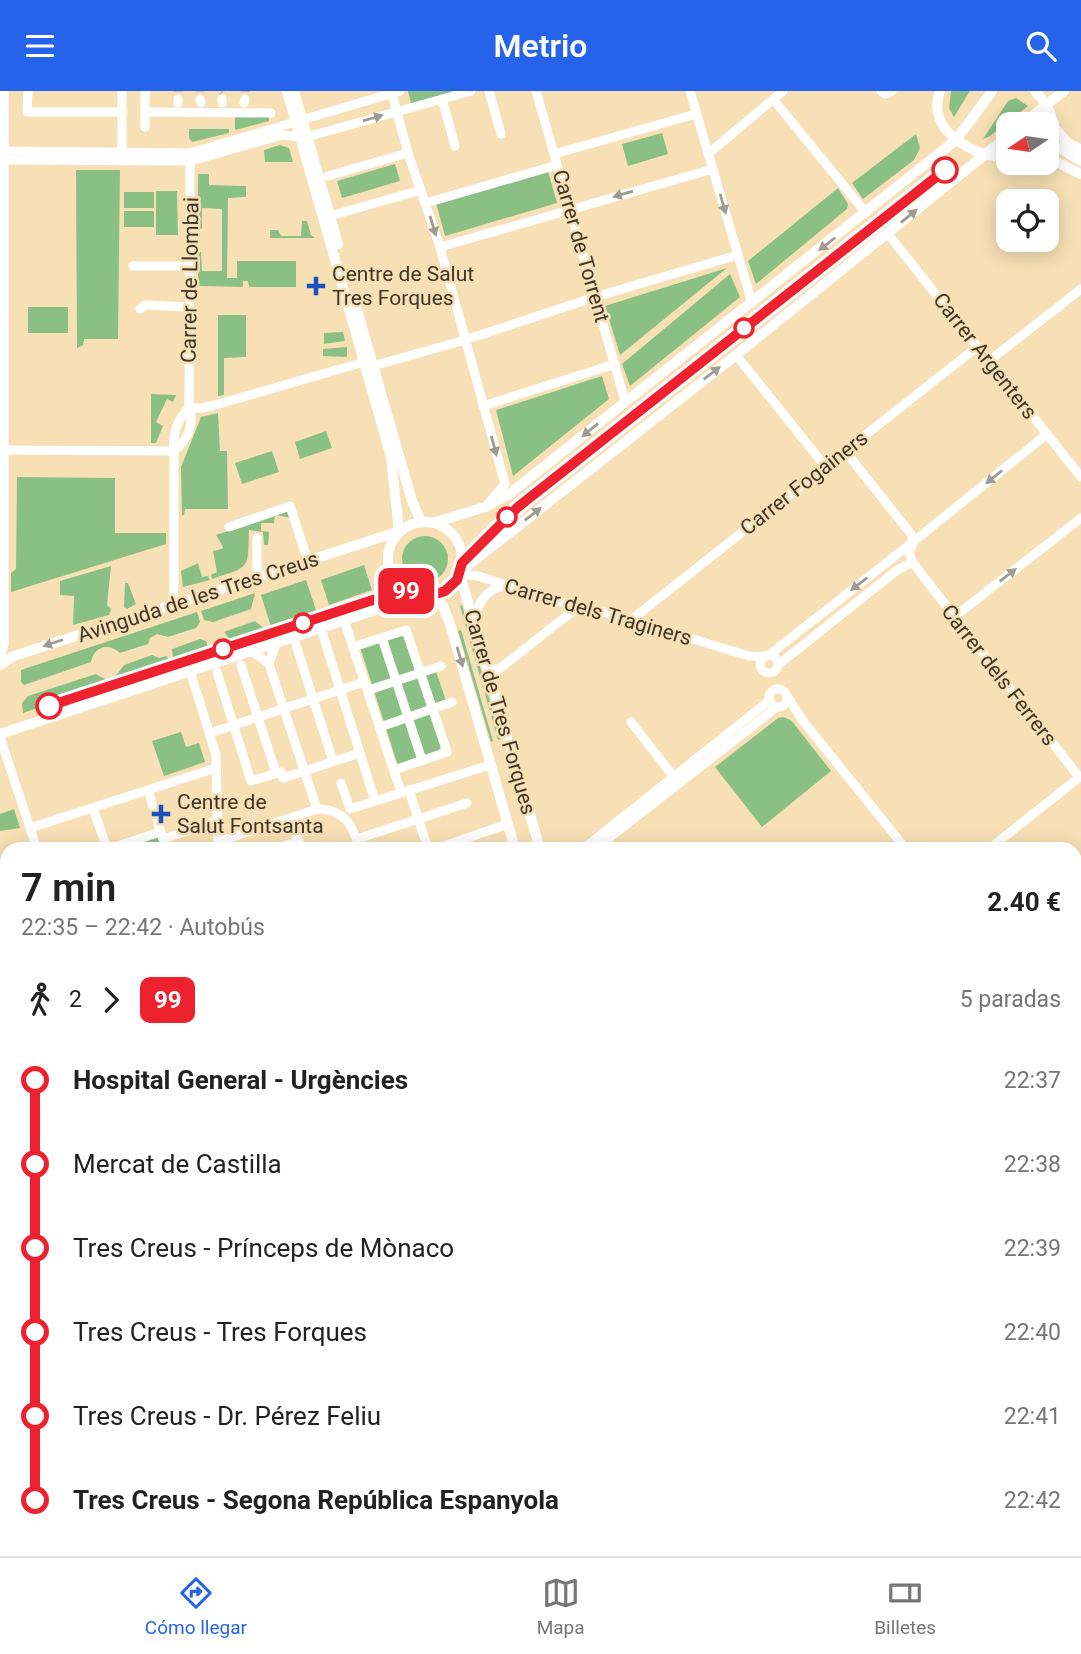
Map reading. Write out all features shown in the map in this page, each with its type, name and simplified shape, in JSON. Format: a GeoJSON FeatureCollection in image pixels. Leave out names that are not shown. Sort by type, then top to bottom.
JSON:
{"type":"FeatureCollection","features":[{"type":"Feature","properties":{"kind":"main road"},"geometry":{"type":"LineString","coordinates":[[286,91],[299,120]]}},
{"type":"Feature","properties":{"kind":"main road"},"geometry":{"type":"LineString","coordinates":[[294,91],[299,120],[369,364],[413,504],[421,521]]}},
{"type":"Feature","properties":{"kind":"main road"},"geometry":{"type":"LineString","coordinates":[[929,91],[939,96],[944,126],[957,140],[984,156],[996,156]]}},
{"type":"Feature","properties":{"kind":"main road"},"geometry":{"type":"LineString","coordinates":[[433,523],[485,507],[508,495],[957,140],[992,91]]}},
{"type":"Feature","properties":{"kind":"main road"},"geometry":{"type":"LineString","coordinates":[[1035,91],[1047,104],[1049,112]]}},
{"type":"Feature","properties":{"kind":"main road"},"geometry":{"type":"LineString","coordinates":[[1037,112],[1064,91]]}},
{"type":"Feature","properties":{"kind":"main road"},"geometry":{"type":"LineString","coordinates":[[1059,133],[1068,143],[1081,150]]}},
{"type":"Feature","properties":{"kind":"main road"},"geometry":{"type":"LineString","coordinates":[[304,137],[330,216],[391,457],[398,531],[388,553],[391,575],[404,590],[418,596]]}},
{"type":"Feature","properties":{"kind":"main road"},"geometry":{"type":"LineString","coordinates":[[0,735],[418,596],[433,596],[445,591],[460,574],[996,146]]}},
{"type":"Feature","properties":{"kind":"main road"},"geometry":{"type":"LineString","coordinates":[[1059,148],[1081,162]]}},
{"type":"Feature","properties":{"kind":"main road"},"geometry":{"type":"LineString","coordinates":[[1059,163],[1081,174]]}},
{"type":"Feature","properties":{"kind":"main road"},"geometry":{"type":"LineString","coordinates":[[398,531],[421,521],[444,527],[457,541],[462,556],[460,574]]}},
{"type":"Feature","properties":{"kind":"main road","name":"Avinguda de les Tres Creus"},"geometry":{"type":"LineString","coordinates":[[0,665],[14,656],[398,531]]}},
{"type":"Feature","properties":{"kind":"main road","name":"Carrer de Tres Forques"},"geometry":{"type":"LineString","coordinates":[[460,574],[538,842]]}},
{"type":"Feature","properties":{"kind":"main road","name":"Carrer de Tres Forques"},"geometry":{"type":"LineString","coordinates":[[433,596],[443,606],[451,627],[513,842]]}},
{"type":"Feature","properties":{"kind":"main road"},"geometry":{"type":"LineString","coordinates":[[490,765],[514,758]]}},
{"type":"Feature","properties":{"kind":"street"},"geometry":{"type":"LineString","coordinates":[[0,659],[4,645],[4,91]]}},
{"type":"Feature","properties":{"kind":"street"},"geometry":{"type":"LineString","coordinates":[[27,91],[27,112],[122,112]]}},
{"type":"Feature","properties":{"kind":"street"},"geometry":{"type":"LineString","coordinates":[[122,91],[122,156]]}},
{"type":"Feature","properties":{"kind":"street"},"geometry":{"type":"LineString","coordinates":[[145,91],[145,127]]}},
{"type":"Feature","properties":{"kind":"street"},"geometry":{"type":"LineString","coordinates":[[2,155],[190,157],[282,135],[304,137],[471,91]]}},
{"type":"Feature","properties":{"kind":"street"},"geometry":{"type":"LineString","coordinates":[[489,91],[501,134]]}},
{"type":"Feature","properties":{"kind":"street","name":"Carrer de Torrent"},"geometry":{"type":"LineString","coordinates":[[536,91],[625,401]]}},
{"type":"Feature","properties":{"kind":"street"},"geometry":{"type":"LineString","coordinates":[[690,91],[752,303]]}},
{"type":"Feature","properties":{"kind":"street"},"geometry":{"type":"LineString","coordinates":[[708,154],[783,91]]}},
{"type":"Feature","properties":{"kind":"street"},"geometry":{"type":"LineString","coordinates":[[881,91],[886,94],[892,91]]}},
{"type":"Feature","properties":{"kind":"street"},"geometry":{"type":"LineString","coordinates":[[190,157],[299,120],[394,92],[408,153],[440,247],[505,484],[485,507]]}},
{"type":"Feature","properties":{"kind":"street"},"geometry":{"type":"LineString","coordinates":[[442,99],[455,146]]}},
{"type":"Feature","properties":{"kind":"street"},"geometry":{"type":"LineString","coordinates":[[773,99],[866,213]]}},
{"type":"Feature","properties":{"kind":"street"},"geometry":{"type":"LineString","coordinates":[[145,112],[178,102],[245,101],[271,113]]}},
{"type":"Feature","properties":{"kind":"street"},"geometry":{"type":"LineString","coordinates":[[554,154],[696,114]]}},
{"type":"Feature","properties":{"kind":"street"},"geometry":{"type":"LineString","coordinates":[[328,176],[408,153]]}},
{"type":"Feature","properties":{"kind":"street","name":"Carrer de Llombai"},"geometry":{"type":"LineString","coordinates":[[172,605],[173,437],[182,415],[189,408],[190,157]]}},
{"type":"Feature","properties":{"kind":"street"},"geometry":{"type":"LineString","coordinates":[[426,203],[557,165]]}},
{"type":"Feature","properties":{"kind":"street"},"geometry":{"type":"LineString","coordinates":[[440,247],[712,169]]}},
{"type":"Feature","properties":{"kind":"street"},"geometry":{"type":"LineString","coordinates":[[330,216],[421,190]]}},
{"type":"Feature","properties":{"kind":"street","name":"Carrer Argenters"},"geometry":{"type":"LineString","coordinates":[[888,234],[1081,477]]}},
{"type":"Feature","properties":{"kind":"street"},"geometry":{"type":"LineString","coordinates":[[189,408],[219,404],[465,340],[595,297],[738,255]]}},
{"type":"Feature","properties":{"kind":"street"},"geometry":{"type":"LineString","coordinates":[[133,266],[190,266]]}},
{"type":"Feature","properties":{"kind":"street"},"geometry":{"type":"LineString","coordinates":[[989,361],[1081,289]]}},
{"type":"Feature","properties":{"kind":"street"},"geometry":{"type":"LineString","coordinates":[[140,309],[145,305],[190,307]]}},
{"type":"Feature","properties":{"kind":"street","name":"Carrer Fogainers"},"geometry":{"type":"LineString","coordinates":[[631,620],[977,347]]}},
{"type":"Feature","properties":{"kind":"street"},"geometry":{"type":"LineString","coordinates":[[736,355],[825,466]]}},
{"type":"Feature","properties":{"kind":"street"},"geometry":{"type":"LineString","coordinates":[[483,406],[615,365]]}},
{"type":"Feature","properties":{"kind":"street"},"geometry":{"type":"LineString","coordinates":[[764,662],[1047,434]]}},
{"type":"Feature","properties":{"kind":"street"},"geometry":{"type":"LineString","coordinates":[[2,450],[174,451]]}},
{"type":"Feature","properties":{"kind":"street"},"geometry":{"type":"LineString","coordinates":[[764,662],[771,673],[896,571],[912,562],[909,553],[913,542],[911,534],[845,451]]}},
{"type":"Feature","properties":{"kind":"street"},"geometry":{"type":"LineString","coordinates":[[229,527],[290,506],[305,552]]}},
{"type":"Feature","properties":{"kind":"street"},"geometry":{"type":"LineString","coordinates":[[954,617],[1081,518]]}},
{"type":"Feature","properties":{"kind":"street"},"geometry":{"type":"LineString","coordinates":[[257,538],[257,578]]}},
{"type":"Feature","properties":{"kind":"street","name":"Carrer dels Ferrers"},"geometry":{"type":"LineString","coordinates":[[912,562],[1080,777]]}},
{"type":"Feature","properties":{"kind":"street","name":"Carrer dels Traginers"},"geometry":{"type":"LineString","coordinates":[[460,574],[478,576],[578,607],[584,606],[764,662]]}},
{"type":"Feature","properties":{"kind":"street"},"geometry":{"type":"LineString","coordinates":[[476,632],[475,615],[486,594],[497,587],[514,587]]}},
{"type":"Feature","properties":{"kind":"street"},"geometry":{"type":"LineString","coordinates":[[485,661],[490,669],[499,669],[578,607]]}},
{"type":"Feature","properties":{"kind":"street"},"geometry":{"type":"LineString","coordinates":[[344,620],[394,770],[418,818],[426,842]]}},
{"type":"Feature","properties":{"kind":"street"},"geometry":{"type":"LineString","coordinates":[[353,647],[407,630],[447,752],[394,770]]}},
{"type":"Feature","properties":{"kind":"street"},"geometry":{"type":"LineString","coordinates":[[323,635],[366,772],[380,799]]}},
{"type":"Feature","properties":{"kind":"street"},"geometry":{"type":"LineString","coordinates":[[382,638],[422,760]]}},
{"type":"Feature","properties":{"kind":"street"},"geometry":{"type":"LineString","coordinates":[[269,664],[276,643]]}},
{"type":"Feature","properties":{"kind":"street"},"geometry":{"type":"LineString","coordinates":[[296,645],[332,758]]}},
{"type":"Feature","properties":{"kind":"street"},"geometry":{"type":"LineString","coordinates":[[252,651],[269,664],[317,809]]}},
{"type":"Feature","properties":{"kind":"street"},"geometry":{"type":"LineString","coordinates":[[592,842],[775,702],[786,702],[776,658],[764,662]]}},
{"type":"Feature","properties":{"kind":"street"},"geometry":{"type":"LineString","coordinates":[[764,662],[775,702],[803,721]]}},
{"type":"Feature","properties":{"kind":"street"},"geometry":{"type":"LineString","coordinates":[[241,665],[276,773]]}},
{"type":"Feature","properties":{"kind":"street"},"geometry":{"type":"LineString","coordinates":[[216,731],[341,690],[396,681],[441,666]]}},
{"type":"Feature","properties":{"kind":"street"},"geometry":{"type":"LineString","coordinates":[[190,671],[216,755],[218,842]]}},
{"type":"Feature","properties":{"kind":"street"},"geometry":{"type":"LineString","coordinates":[[218,672],[251,781],[281,772],[283,778],[360,753]]}},
{"type":"Feature","properties":{"kind":"street"},"geometry":{"type":"LineString","coordinates":[[775,702],[776,690],[785,693],[803,721],[900,842]]}},
{"type":"Feature","properties":{"kind":"street"},"geometry":{"type":"LineString","coordinates":[[383,726],[453,702]]}},
{"type":"Feature","properties":{"kind":"street"},"geometry":{"type":"LineString","coordinates":[[631,722],[676,780]]}},
{"type":"Feature","properties":{"kind":"street"},"geometry":{"type":"LineString","coordinates":[[0,735],[35,842]]}},
{"type":"Feature","properties":{"kind":"street"},"geometry":{"type":"LineString","coordinates":[[341,783],[350,809],[490,765]]}},
{"type":"Feature","properties":{"kind":"street"},"geometry":{"type":"LineString","coordinates":[[30,828],[216,768]]}},
{"type":"Feature","properties":{"kind":"street"},"geometry":{"type":"LineString","coordinates":[[998,842],[1080,777]]}},
{"type":"Feature","properties":{"kind":"street"},"geometry":{"type":"LineString","coordinates":[[603,842],[676,780]]}},
{"type":"Feature","properties":{"kind":"street"},"geometry":{"type":"LineString","coordinates":[[148,790],[163,840],[217,821]]}},
{"type":"Feature","properties":{"kind":"street"},"geometry":{"type":"LineString","coordinates":[[363,842],[418,818],[467,803]]}},
{"type":"Feature","properties":{"kind":"street"},"geometry":{"type":"LineString","coordinates":[[93,808],[105,842]]}},
{"type":"Feature","properties":{"kind":"street"},"geometry":{"type":"LineString","coordinates":[[228,842],[317,809],[329,810],[346,819],[352,825],[357,842]]}},
{"type":"Feature","properties":{"kind":"street"},"geometry":{"type":"LineString","coordinates":[[291,818],[299,842]]}},
{"type":"Feature","properties":{"kind":"street"},"geometry":{"type":"LineString","coordinates":[[455,842],[508,824]]}},
{"type":"Feature","properties":{"kind":"green space"},"geometry":{"type":"Polygon","coordinates":[[[408,91],[464,91],[412,108],[408,91]]]}},
{"type":"Feature","properties":{"kind":"green space"},"geometry":{"type":"Polygon","coordinates":[[[951,91],[970,91],[954,117],[949,108],[951,91]]]}},
{"type":"Feature","properties":{"kind":"green space"},"geometry":{"type":"Polygon","coordinates":[[[1016,98],[1028,106],[1020,112],[1001,112],[1008,101],[1016,98]]]}},
{"type":"Feature","properties":{"kind":"green space"},"geometry":{"type":"Polygon","coordinates":[[[235,115],[269,115],[269,121],[235,130],[235,115]]]}},
{"type":"Feature","properties":{"kind":"green space"},"geometry":{"type":"Polygon","coordinates":[[[996,119],[996,131],[983,139],[996,119]]]}},
{"type":"Feature","properties":{"kind":"green space"},"geometry":{"type":"Polygon","coordinates":[[[189,129],[229,129],[229,133],[192,142],[189,129]]]}},
{"type":"Feature","properties":{"kind":"green space"},"geometry":{"type":"Polygon","coordinates":[[[662,133],[668,154],[628,166],[622,144],[662,133]]]}},
{"type":"Feature","properties":{"kind":"green space"},"geometry":{"type":"Polygon","coordinates":[[[916,134],[920,148],[914,160],[863,199],[852,183],[916,134]]]}},
{"type":"Feature","properties":{"kind":"green space"},"geometry":{"type":"Polygon","coordinates":[[[280,145],[289,148],[293,162],[265,162],[264,150],[280,145]]]}},
{"type":"Feature","properties":{"kind":"green space"},"geometry":{"type":"Polygon","coordinates":[[[395,164],[400,181],[342,198],[337,181],[395,164]]]}},
{"type":"Feature","properties":{"kind":"green space"},"geometry":{"type":"Polygon","coordinates":[[[76,170],[120,170],[118,339],[84,339],[83,345],[77,348],[76,170]]]}},
{"type":"Feature","properties":{"kind":"green space"},"geometry":{"type":"Polygon","coordinates":[[[548,171],[557,203],[445,236],[436,203],[548,171]]]}},
{"type":"Feature","properties":{"kind":"green space"},"geometry":{"type":"Polygon","coordinates":[[[198,174],[209,174],[209,185],[246,186],[246,197],[228,198],[227,278],[237,278],[237,261],[296,261],[296,287],[249,287],[248,281],[243,281],[243,287],[198,286],[198,252],[201,252],[202,271],[222,271],[222,209],[202,208],[202,229],[198,228],[198,174]]]}},
{"type":"Feature","properties":{"kind":"green space"},"geometry":{"type":"Polygon","coordinates":[[[838,188],[848,204],[847,209],[756,284],[748,261],[838,188]]]}},
{"type":"Feature","properties":{"kind":"green space"},"geometry":{"type":"Polygon","coordinates":[[[156,191],[177,191],[178,235],[156,235],[156,191]]]}},
{"type":"Feature","properties":{"kind":"green space"},"geometry":{"type":"Polygon","coordinates":[[[124,192],[154,192],[154,208],[124,208],[124,192]]]}},
{"type":"Feature","properties":{"kind":"green space"},"geometry":{"type":"Polygon","coordinates":[[[124,211],[154,211],[154,227],[124,227],[124,211]]]}},
{"type":"Feature","properties":{"kind":"green space"},"geometry":{"type":"Polygon","coordinates":[[[302,221],[307,221],[311,235],[315,238],[270,238],[270,230],[278,230],[281,236],[301,236],[302,221]]]}},
{"type":"Feature","properties":{"kind":"green space"},"geometry":{"type":"Polygon","coordinates":[[[727,268],[620,355],[605,306],[727,268]]]}},
{"type":"Feature","properties":{"kind":"green space"},"geometry":{"type":"Polygon","coordinates":[[[730,274],[740,297],[630,386],[622,364],[730,274]]]}},
{"type":"Feature","properties":{"kind":"green space"},"geometry":{"type":"Polygon","coordinates":[[[28,307],[68,307],[68,333],[28,333],[28,307]]]}},
{"type":"Feature","properties":{"kind":"green space"},"geometry":{"type":"Polygon","coordinates":[[[218,315],[246,315],[246,357],[224,358],[224,395],[218,396],[218,315]]]}},
{"type":"Feature","properties":{"kind":"green space"},"geometry":{"type":"Polygon","coordinates":[[[343,332],[345,341],[324,344],[324,333],[343,332]]]}},
{"type":"Feature","properties":{"kind":"green space"},"geometry":{"type":"Polygon","coordinates":[[[347,347],[347,357],[323,356],[323,349],[347,347]]]}},
{"type":"Feature","properties":{"kind":"green space"},"geometry":{"type":"Polygon","coordinates":[[[602,376],[609,399],[513,476],[496,410],[602,376]]]}},
{"type":"Feature","properties":{"kind":"green space"},"geometry":{"type":"Polygon","coordinates":[[[151,394],[176,395],[173,402],[167,399],[156,422],[163,426],[156,443],[151,443],[151,394]]]}},
{"type":"Feature","properties":{"kind":"green space"},"geometry":{"type":"Polygon","coordinates":[[[218,413],[220,451],[227,451],[228,509],[185,509],[182,515],[181,467],[201,417],[218,413]]]}},
{"type":"Feature","properties":{"kind":"green space"},"geometry":{"type":"Polygon","coordinates":[[[326,431],[332,448],[300,459],[295,442],[326,431]]]}},
{"type":"Feature","properties":{"kind":"green space"},"geometry":{"type":"Polygon","coordinates":[[[272,451],[279,472],[242,484],[235,463],[272,451]]]}},
{"type":"Feature","properties":{"kind":"green space"},"geometry":{"type":"Polygon","coordinates":[[[17,477],[115,478],[115,533],[166,533],[166,544],[11,592],[11,573],[16,569],[17,477]]]}},
{"type":"Feature","properties":{"kind":"green space"},"geometry":{"type":"Polygon","coordinates":[[[289,511],[292,518],[276,515],[289,511]]]}},
{"type":"Feature","properties":{"kind":"green space"},"geometry":{"type":"Polygon","coordinates":[[[275,516],[274,523],[261,523],[261,531],[269,532],[268,545],[264,545],[263,532],[249,530],[247,560],[244,565],[234,572],[212,579],[211,575],[217,572],[213,551],[223,547],[216,535],[275,516]]]}},
{"type":"Feature","properties":{"kind":"green space"},"geometry":{"type":"Polygon","coordinates":[[[425,536],[441,543],[448,559],[441,575],[425,582],[409,575],[402,559],[409,543],[425,536]]]}},
{"type":"Feature","properties":{"kind":"green space"},"geometry":{"type":"Polygon","coordinates":[[[198,563],[202,577],[208,576],[210,580],[183,587],[181,571],[198,563]]]}},
{"type":"Feature","properties":{"kind":"green space"},"geometry":{"type":"Polygon","coordinates":[[[364,565],[372,590],[329,605],[321,580],[364,565]]]}},
{"type":"Feature","properties":{"kind":"green space"},"geometry":{"type":"Polygon","coordinates":[[[111,566],[107,605],[111,609],[109,615],[73,625],[74,596],[60,595],[60,581],[111,566]]]}},
{"type":"Feature","properties":{"kind":"green space"},"geometry":{"type":"Polygon","coordinates":[[[306,580],[317,613],[271,627],[261,595],[306,580]]]}},
{"type":"Feature","properties":{"kind":"green space"},"geometry":{"type":"Polygon","coordinates":[[[125,583],[128,583],[136,604],[127,609],[124,607],[125,583]]]}},
{"type":"Feature","properties":{"kind":"green space"},"geometry":{"type":"Polygon","coordinates":[[[255,593],[251,609],[213,622],[204,620],[201,611],[255,593]]]}},
{"type":"Feature","properties":{"kind":"green space"},"geometry":{"type":"Polygon","coordinates":[[[462,605],[501,739],[498,740],[460,606],[462,605]]]}},
{"type":"Feature","properties":{"kind":"green space"},"geometry":{"type":"Polygon","coordinates":[[[197,612],[200,622],[196,628],[168,637],[157,634],[150,638],[148,644],[120,653],[111,648],[102,648],[95,653],[91,662],[24,685],[21,682],[21,670],[197,612]]]}},
{"type":"Feature","properties":{"kind":"green space"},"geometry":{"type":"Polygon","coordinates":[[[255,621],[269,632],[233,643],[224,632],[255,621]]]}},
{"type":"Feature","properties":{"kind":"green space"},"geometry":{"type":"Polygon","coordinates":[[[461,630],[493,741],[491,742],[458,631],[461,630]]]}},
{"type":"Feature","properties":{"kind":"green space"},"geometry":{"type":"Polygon","coordinates":[[[404,636],[441,747],[438,751],[398,766],[360,647],[404,636]]]}},
{"type":"Feature","properties":{"kind":"green space"},"geometry":{"type":"Polygon","coordinates":[[[200,639],[206,641],[208,648],[173,659],[172,649],[200,639]]]}},
{"type":"Feature","properties":{"kind":"green space"},"geometry":{"type":"Polygon","coordinates":[[[152,655],[159,658],[167,656],[169,664],[23,713],[22,703],[28,696],[96,674],[105,679],[115,677],[124,665],[152,655]]]}},
{"type":"Feature","properties":{"kind":"green space"},"geometry":{"type":"Polygon","coordinates":[[[436,671],[446,701],[435,705],[424,675],[436,671]]]}},
{"type":"Feature","properties":{"kind":"green space"},"geometry":{"type":"Polygon","coordinates":[[[778,718],[791,720],[831,771],[762,827],[715,767],[778,718]]]}},
{"type":"Feature","properties":{"kind":"green space"},"geometry":{"type":"Polygon","coordinates":[[[181,732],[186,747],[199,743],[205,762],[164,776],[152,741],[181,732]]]}},
{"type":"Feature","properties":{"kind":"green space"},"geometry":{"type":"Polygon","coordinates":[[[14,809],[20,828],[0,831],[0,814],[14,809]]]}},
{"type":"Feature","properties":{"kind":"green space"},"geometry":{"type":"Polygon","coordinates":[[[159,837],[161,842],[144,842],[159,837]]]}},
{"type":"Feature","properties":{"kind":"bus line","name":"99"},"geometry":{"type":"LineString","coordinates":[[49,706],[404,590],[427,597],[445,591],[457,580],[462,563],[518,507],[945,170]]}},
{"type":"Feature","properties":{"kind":"place","name":"Centre de Salut Tres Forques"},"geometry":{"type":"Point","coordinates":[316,286]}},
{"type":"Feature","properties":{"kind":"place","name":"Centre de Salut Fontsanta"},"geometry":{"type":"Point","coordinates":[161,814]}}]}
